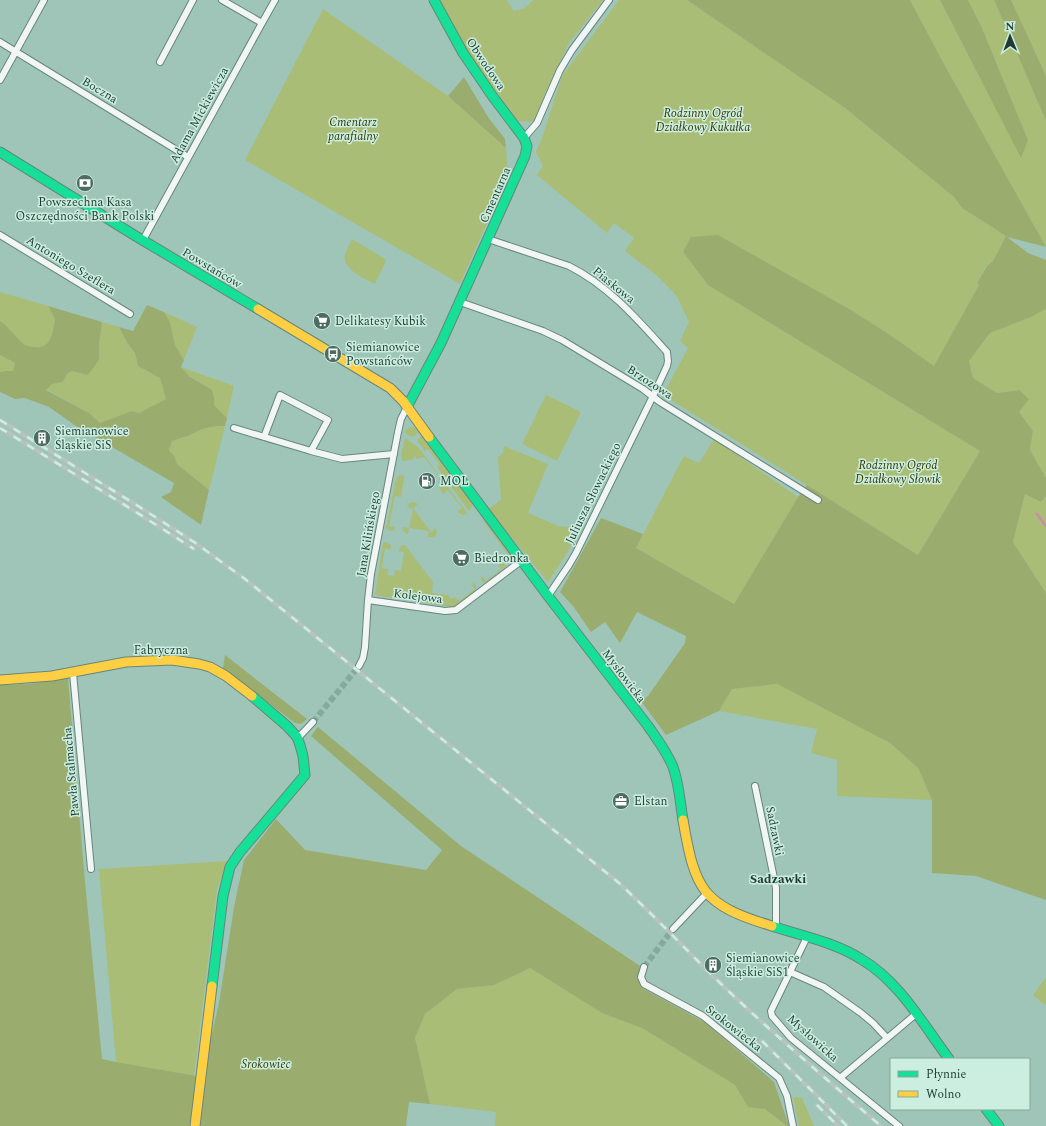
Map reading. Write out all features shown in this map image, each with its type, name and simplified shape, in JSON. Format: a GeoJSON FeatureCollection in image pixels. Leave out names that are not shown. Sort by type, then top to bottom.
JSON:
{"type":"FeatureCollection","features":[{"type":"Feature","properties":{"kind":"street"},"geometry":{"type":"LineString","coordinates":[[0,80],[44,0]]}},
{"type":"Feature","properties":{"kind":"street"},"geometry":{"type":"LineString","coordinates":[[160,62],[193,0]]}},
{"type":"Feature","properties":{"kind":"street"},"geometry":{"type":"LineString","coordinates":[[222,0],[262,22]]}},
{"type":"Feature","properties":{"kind":"street","name":"Adama Mickiewicza"},"geometry":{"type":"LineString","coordinates":[[143,240],[275,0]]}},
{"type":"Feature","properties":{"kind":"street","name":"Obwodowa"},"geometry":{"type":"LineString","coordinates":[[434,0],[463,53],[493,97],[524,138]]}},
{"type":"Feature","properties":{"kind":"street"},"geometry":{"type":"LineString","coordinates":[[524,138],[537,123],[560,70],[572,50],[609,0]]}},
{"type":"Feature","properties":{"kind":"street","name":"Boczna"},"geometry":{"type":"LineString","coordinates":[[0,42],[188,157]]}},
{"type":"Feature","properties":{"kind":"street","name":"Cmentarna"},"geometry":{"type":"LineString","coordinates":[[407,408],[460,302],[526,156],[527,146],[524,138]]}},
{"type":"Feature","properties":{"kind":"street","name":"Powstańców"},"geometry":{"type":"LineString","coordinates":[[0,152],[143,240],[378,380],[390,388],[407,408]]}},
{"type":"Feature","properties":{"kind":"street","name":"Antoniego Szeflera"},"geometry":{"type":"LineString","coordinates":[[0,235],[130,314]]}},
{"type":"Feature","properties":{"kind":"street","name":"Piaskowa"},"geometry":{"type":"LineString","coordinates":[[488,240],[569,266],[593,280],[635,316],[667,352],[667,366],[653,396]]}},
{"type":"Feature","properties":{"kind":"street","name":"Brzozowa"},"geometry":{"type":"LineString","coordinates":[[460,302],[543,331],[562,340],[643,389],[666,406],[818,500]]}},
{"type":"Feature","properties":{"kind":"street"},"geometry":{"type":"LineString","coordinates":[[264,437],[280,394],[328,420],[311,451]]}},
{"type":"Feature","properties":{"kind":"street","name":"Juliusza Słowackiego"},"geometry":{"type":"LineString","coordinates":[[548,596],[569,565],[653,396]]}},
{"type":"Feature","properties":{"kind":"street","name":"Jana Kilińskiego"},"geometry":{"type":"LineString","coordinates":[[359,666],[363,658],[365,646],[371,574],[394,454],[402,419],[407,408]]}},
{"type":"Feature","properties":{"kind":"street","name":"Mysłowicka"},"geometry":{"type":"LineString","coordinates":[[407,408],[668,754],[675,774],[691,860],[700,882],[707,893],[723,907],[734,913],[776,928],[835,946],[870,965],[893,985],[948,1058]]}},
{"type":"Feature","properties":{"kind":"street"},"geometry":{"type":"LineString","coordinates":[[234,428],[311,451],[342,458],[394,454]]}},
{"type":"Feature","properties":{"kind":"street","name":"Kolejowa"},"geometry":{"type":"LineString","coordinates":[[368,600],[445,611],[456,610],[521,561]]}},
{"type":"Feature","properties":{"kind":"street","name":"Fabryczna"},"geometry":{"type":"LineString","coordinates":[[0,680],[31,679],[73,673],[118,663],[160,660],[195,663],[209,667],[235,682],[298,738]]}},
{"type":"Feature","properties":{"kind":"street","name":"Pawła Stalmacha"},"geometry":{"type":"LineString","coordinates":[[73,673],[91,869]]}},
{"type":"Feature","properties":{"kind":"street"},"geometry":{"type":"LineString","coordinates":[[195,1126],[223,896],[230,867],[240,852],[305,775],[306,767],[298,738],[313,722]]}},
{"type":"Feature","properties":{"kind":"street","name":"Sadzawki"},"geometry":{"type":"LineString","coordinates":[[755,786],[776,888],[776,928]]}},
{"type":"Feature","properties":{"kind":"street"},"geometry":{"type":"LineString","coordinates":[[674,929],[707,893]]}},
{"type":"Feature","properties":{"kind":"street","name":"Mysłowicka"},"geometry":{"type":"LineString","coordinates":[[807,937],[771,1011],[772,1016],[791,1038],[899,1126]]}},
{"type":"Feature","properties":{"kind":"street","name":"Srokowiecka"},"geometry":{"type":"LineString","coordinates":[[644,966],[641,977],[644,984],[703,1016],[779,1078],[787,1096],[793,1126]]}},
{"type":"Feature","properties":{"kind":"street"},"geometry":{"type":"LineString","coordinates":[[790,972],[824,987],[861,1013],[887,1038]]}},
{"type":"Feature","properties":{"kind":"street","name":"Mysłowicka"},"geometry":{"type":"LineString","coordinates":[[840,1078],[916,1014]]}},
{"type":"Feature","properties":{"kind":"street"},"geometry":{"type":"LineString","coordinates":[[987,1110],[999,1126]]}},
{"type":"Feature","properties":{"kind":"green space"},"geometry":{"type":"Polygon","coordinates":[[[440,0],[507,0],[514,11],[525,8],[533,0],[603,0],[569,43],[545,93],[535,120],[529,122],[518,121],[484,75],[460,40],[440,0]]]}},
{"type":"Feature","properties":{"kind":"green space","name":"Rodzinny Ogród Działkowy Kukułka"},"geometry":{"type":"Polygon","coordinates":[[[619,0],[687,0],[845,108],[954,197],[962,208],[1006,236],[993,261],[986,266],[977,283],[979,285],[934,367],[890,335],[851,310],[718,236],[683,252],[708,285],[980,451],[918,555],[663,395],[688,348],[680,341],[689,322],[676,295],[655,274],[625,251],[634,238],[614,223],[607,233],[537,175],[543,166],[536,152],[562,76],[619,0]]]}},
{"type":"Feature","properties":{"kind":"green space"},"geometry":{"type":"Polygon","coordinates":[[[687,0],[910,0],[1046,247],[1007,237],[1028,253],[1046,260],[1046,309],[1031,317],[990,333],[969,361],[973,378],[997,393],[1019,390],[1029,399],[1019,412],[1033,431],[1030,450],[1046,478],[1046,496],[1041,502],[1025,494],[1013,542],[1046,593],[1046,900],[976,876],[932,873],[932,800],[918,768],[890,743],[777,684],[732,689],[719,711],[666,735],[641,701],[648,696],[685,643],[686,636],[637,612],[620,643],[605,622],[591,632],[573,606],[560,592],[601,518],[643,534],[636,548],[734,604],[798,497],[807,485],[918,555],[980,451],[708,285],[683,252],[691,237],[718,235],[851,310],[934,366],[979,285],[977,283],[987,266],[993,261],[1006,236],[962,208],[954,197],[845,108],[687,0]]]}},
{"type":"Feature","properties":{"kind":"green space"},"geometry":{"type":"Polygon","coordinates":[[[910,0],[940,0],[982,82],[1028,140],[982,28],[968,0],[994,0],[1046,121],[1046,247],[944,64],[910,0]]]}},
{"type":"Feature","properties":{"kind":"green space"},"geometry":{"type":"Polygon","coordinates":[[[940,0],[968,0],[982,28],[1028,140],[1021,158],[940,0]]]}},
{"type":"Feature","properties":{"kind":"green space"},"geometry":{"type":"Polygon","coordinates":[[[994,0],[1011,0],[1046,76],[1046,121],[994,0]]]}},
{"type":"Feature","properties":{"kind":"green space"},"geometry":{"type":"Polygon","coordinates":[[[1011,0],[1046,0],[1046,76],[1011,0]]]}},
{"type":"Feature","properties":{"kind":"green space","name":"Cmentarz parafialny"},"geometry":{"type":"Polygon","coordinates":[[[323,9],[448,96],[506,148],[508,175],[460,284],[245,160],[323,9]]]}},
{"type":"Feature","properties":{"kind":"green space"},"geometry":{"type":"Polygon","coordinates":[[[464,77],[488,117],[505,139],[506,148],[448,96],[464,77]]]}},
{"type":"Feature","properties":{"kind":"green space"},"geometry":{"type":"Polygon","coordinates":[[[352,239],[385,259],[386,261],[375,284],[355,273],[347,264],[345,254],[352,239]]]}},
{"type":"Feature","properties":{"kind":"green space"},"geometry":{"type":"Polygon","coordinates":[[[0,292],[48,306],[55,319],[52,334],[48,343],[40,347],[25,345],[0,321],[0,292]]]}},
{"type":"Feature","properties":{"kind":"green space"},"geometry":{"type":"Polygon","coordinates":[[[147,305],[164,312],[170,322],[175,345],[184,360],[181,367],[189,376],[212,390],[214,405],[227,418],[225,426],[202,429],[188,436],[172,441],[169,450],[174,456],[177,464],[209,490],[201,525],[161,497],[171,492],[174,483],[76,426],[49,407],[25,398],[15,399],[0,392],[0,372],[13,371],[15,363],[0,355],[0,321],[7,326],[25,345],[34,347],[44,346],[50,339],[55,319],[48,306],[102,322],[99,344],[99,360],[91,371],[87,375],[72,371],[67,374],[63,382],[52,384],[46,390],[89,413],[100,423],[132,411],[139,413],[166,399],[160,378],[138,366],[135,353],[126,341],[119,327],[133,331],[147,305]]]}},
{"type":"Feature","properties":{"kind":"green space"},"geometry":{"type":"Polygon","coordinates":[[[1046,309],[1046,478],[1030,450],[1033,431],[1019,412],[1018,390],[997,393],[973,378],[969,361],[990,333],[1031,317],[1046,309]]]}},
{"type":"Feature","properties":{"kind":"green space"},"geometry":{"type":"Polygon","coordinates":[[[164,312],[197,327],[184,360],[175,345],[170,322],[164,312]]]}},
{"type":"Feature","properties":{"kind":"green space"},"geometry":{"type":"Polygon","coordinates":[[[102,322],[119,327],[126,341],[135,353],[138,366],[160,378],[167,399],[139,413],[132,411],[100,423],[89,413],[46,389],[52,384],[63,382],[67,374],[72,371],[87,375],[99,360],[99,344],[102,322]]]}},
{"type":"Feature","properties":{"kind":"green space"},"geometry":{"type":"Polygon","coordinates":[[[0,355],[15,363],[13,371],[0,372],[0,355]]]}},
{"type":"Feature","properties":{"kind":"green space"},"geometry":{"type":"Polygon","coordinates":[[[181,367],[234,386],[227,418],[214,405],[212,390],[187,374],[181,367]]]}},
{"type":"Feature","properties":{"kind":"green space"},"geometry":{"type":"Polygon","coordinates":[[[546,395],[581,412],[557,461],[522,444],[546,395]]]}},
{"type":"Feature","properties":{"kind":"green space"},"geometry":{"type":"Polygon","coordinates":[[[225,426],[209,490],[177,464],[174,456],[169,450],[172,441],[188,436],[202,429],[225,426]]]}},
{"type":"Feature","properties":{"kind":"green space"},"geometry":{"type":"Polygon","coordinates":[[[411,427],[415,428],[419,432],[412,436],[404,432],[411,427]]]}},
{"type":"Feature","properties":{"kind":"green space"},"geometry":{"type":"Polygon","coordinates":[[[421,436],[471,500],[472,507],[469,511],[437,467],[440,465],[428,449],[425,451],[418,442],[418,439],[421,436]]]}},
{"type":"Feature","properties":{"kind":"green space"},"geometry":{"type":"Polygon","coordinates":[[[405,438],[419,448],[467,513],[463,515],[457,512],[462,508],[448,490],[443,494],[439,487],[443,487],[443,481],[439,481],[439,476],[424,457],[416,459],[415,456],[413,457],[414,459],[405,461],[402,460],[401,455],[405,438]]]}},
{"type":"Feature","properties":{"kind":"green space"},"geometry":{"type":"Polygon","coordinates":[[[714,439],[798,497],[734,604],[636,548],[684,456],[699,463],[714,439]]]}},
{"type":"Feature","properties":{"kind":"green space"},"geometry":{"type":"Polygon","coordinates":[[[504,446],[548,464],[528,513],[558,526],[580,528],[564,558],[548,582],[488,509],[501,500],[498,457],[503,453],[504,446]]]}},
{"type":"Feature","properties":{"kind":"green space"},"geometry":{"type":"Polygon","coordinates":[[[398,476],[404,476],[404,479],[401,497],[395,496],[389,526],[395,528],[394,530],[390,531],[386,528],[396,480],[398,476]]]}},
{"type":"Feature","properties":{"kind":"green space"},"geometry":{"type":"Polygon","coordinates":[[[1025,494],[1041,502],[1046,496],[1046,593],[1013,542],[1025,494]]]}},
{"type":"Feature","properties":{"kind":"green space"},"geometry":{"type":"Polygon","coordinates":[[[414,502],[418,504],[413,508],[431,532],[436,528],[437,534],[434,537],[428,537],[429,531],[409,528],[413,509],[407,507],[409,503],[414,502]]]}},
{"type":"Feature","properties":{"kind":"green space"},"geometry":{"type":"Polygon","coordinates":[[[482,519],[486,521],[511,554],[510,563],[508,561],[509,556],[482,519]]]}},
{"type":"Feature","properties":{"kind":"green space"},"geometry":{"type":"Polygon","coordinates":[[[403,527],[409,528],[408,534],[403,530],[403,527]]]}},
{"type":"Feature","properties":{"kind":"green space"},"geometry":{"type":"Polygon","coordinates":[[[386,542],[391,545],[391,549],[385,549],[382,568],[388,569],[387,575],[394,576],[395,570],[401,571],[404,552],[398,551],[401,546],[405,545],[433,582],[432,593],[447,594],[451,599],[455,597],[459,601],[475,589],[471,584],[474,583],[476,585],[476,590],[459,604],[452,607],[375,595],[383,543],[386,542]]]}},
{"type":"Feature","properties":{"kind":"green space"},"geometry":{"type":"Polygon","coordinates":[[[502,561],[506,566],[487,582],[483,583],[481,579],[482,576],[486,581],[501,569],[498,564],[502,561]]]}},
{"type":"Feature","properties":{"kind":"green space"},"geometry":{"type":"Polygon","coordinates":[[[225,655],[307,719],[301,724],[295,723],[223,668],[225,655]]]}},
{"type":"Feature","properties":{"kind":"green space","name":"Srokowiec"},"geometry":{"type":"Polygon","coordinates":[[[68,678],[84,871],[102,1059],[202,1077],[219,1003],[234,907],[244,860],[276,819],[305,850],[426,870],[442,850],[311,736],[318,727],[461,846],[640,966],[637,978],[644,989],[706,1023],[774,1082],[789,1126],[765,1109],[748,1107],[735,1085],[642,1028],[602,1013],[530,968],[494,985],[457,989],[425,1014],[415,1038],[430,1104],[409,1102],[406,1126],[0,1126],[0,685],[29,684],[68,678]]]}},
{"type":"Feature","properties":{"kind":"green space"},"geometry":{"type":"Polygon","coordinates":[[[777,684],[890,743],[918,768],[932,800],[837,796],[837,760],[811,753],[817,729],[719,711],[732,689],[777,684]]]}},
{"type":"Feature","properties":{"kind":"green space"},"geometry":{"type":"Polygon","coordinates":[[[229,861],[217,888],[194,1076],[116,1062],[99,869],[229,861]]]}},
{"type":"Feature","properties":{"kind":"green space"},"geometry":{"type":"Polygon","coordinates":[[[530,968],[602,1013],[642,1028],[735,1085],[748,1107],[765,1109],[787,1126],[495,1126],[496,1112],[430,1104],[415,1038],[425,1014],[457,989],[494,985],[530,968]]]}},
{"type":"Feature","properties":{"kind":"green space"},"geometry":{"type":"Polygon","coordinates":[[[1046,977],[1046,1006],[1033,995],[1046,977]]]}},
{"type":"Feature","properties":{"kind":"green space"},"geometry":{"type":"Polygon","coordinates":[[[793,1097],[802,1098],[814,1126],[799,1126],[793,1097]]]}},
{"type":"Feature","properties":{"kind":"waterway"},"geometry":{"type":"LineString","coordinates":[[1037,514],[1046,526]]}},
{"type":"Feature","properties":{"kind":"tunnel"},"geometry":{"type":"LineString","coordinates":[[313,722],[359,666]]}},
{"type":"Feature","properties":{"kind":"tunnel"},"geometry":{"type":"LineString","coordinates":[[644,967],[673,929]]}},
{"type":"Feature","properties":{"kind":"railway"},"geometry":{"type":"LineString","coordinates":[[0,420],[194,542],[245,579],[619,883],[738,1000],[881,1126]]}},
{"type":"Feature","properties":{"kind":"railway"},"geometry":{"type":"LineString","coordinates":[[0,428],[194,549]]}},
{"type":"Feature","properties":{"kind":"railway"},"geometry":{"type":"LineString","coordinates":[[762,1041],[847,1126]]}},
{"type":"Feature","properties":{"kind":"railway"},"geometry":{"type":"LineString","coordinates":[[817,1105],[838,1126]]}},
{"type":"Feature","properties":{"kind":"traffic: fast"},"geometry":{"type":"LineString","coordinates":[[407,407],[441,343],[525,156],[527,146],[524,138],[493,97],[463,53],[434,0]]}},
{"type":"Feature","properties":{"kind":"traffic: fast"},"geometry":{"type":"LineString","coordinates":[[0,152],[134,235],[258,309]]}},
{"type":"Feature","properties":{"kind":"traffic: fast"},"geometry":{"type":"LineString","coordinates":[[429,437],[662,746],[671,761],[675,773],[683,820]]}},
{"type":"Feature","properties":{"kind":"traffic: fast"},"geometry":{"type":"LineString","coordinates":[[212,986],[223,896],[230,867],[240,852],[305,775],[303,756],[297,737],[287,726],[252,696]]}},
{"type":"Feature","properties":{"kind":"traffic: fast"},"geometry":{"type":"LineString","coordinates":[[772,926],[840,948],[875,968],[910,1004],[948,1058]]}},
{"type":"Feature","properties":{"kind":"traffic: fast"},"geometry":{"type":"LineString","coordinates":[[987,1110],[999,1126]]}},
{"type":"Feature","properties":{"kind":"traffic: slow"},"geometry":{"type":"LineString","coordinates":[[258,309],[390,388],[403,401],[429,437]]}},
{"type":"Feature","properties":{"kind":"traffic: slow"},"geometry":{"type":"LineString","coordinates":[[0,680],[52,676],[126,662],[172,660],[210,667],[226,676],[252,696]]}},
{"type":"Feature","properties":{"kind":"traffic: slow"},"geometry":{"type":"LineString","coordinates":[[683,820],[692,863],[698,879],[706,891],[716,902],[730,910],[772,926]]}},
{"type":"Feature","properties":{"kind":"traffic: slow"},"geometry":{"type":"LineString","coordinates":[[195,1126],[212,986]]}},
{"type":"Feature","properties":{"kind":"place","name":"Powszechna Kasa Oszczędności Bank Polski"},"geometry":{"type":"Point","coordinates":[85,183]}},
{"type":"Feature","properties":{"kind":"place","name":"Delikatesy Kubik"},"geometry":{"type":"Point","coordinates":[322,321]}},
{"type":"Feature","properties":{"kind":"place","name":"Siemianowice Powstańców"},"geometry":{"type":"Point","coordinates":[333,354]}},
{"type":"Feature","properties":{"kind":"place","name":"Siemianowice Śląskie SiS"},"geometry":{"type":"Point","coordinates":[42,438]}},
{"type":"Feature","properties":{"kind":"place","name":"MOL"},"geometry":{"type":"Point","coordinates":[427,481]}},
{"type":"Feature","properties":{"kind":"place","name":"Biedronka"},"geometry":{"type":"Point","coordinates":[461,558]}},
{"type":"Feature","properties":{"kind":"place","name":"Elstan"},"geometry":{"type":"Point","coordinates":[621,801]}},
{"type":"Feature","properties":{"kind":"place","name":"Siemianowice Śląskie SiS1"},"geometry":{"type":"Point","coordinates":[713,965]}},
{"type":"Feature","properties":{"kind":"district","name":"Sadzawki"},"geometry":{"type":"Point","coordinates":[778,878]}},
{"type":"Feature","properties":{"kind":"park label","name":"Rodzinny Ogród Działkowy Słowik"},"geometry":{"type":"Point","coordinates":[898,472]}}]}
